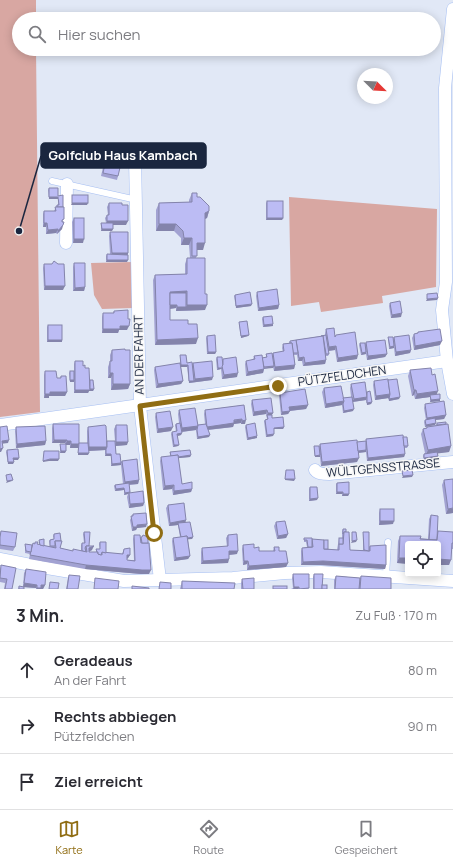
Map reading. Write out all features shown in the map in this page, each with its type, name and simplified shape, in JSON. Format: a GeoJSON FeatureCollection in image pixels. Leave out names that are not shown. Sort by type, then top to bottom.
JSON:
{"type":"FeatureCollection","features":[{"type":"Feature","properties":{"kind":"street"},"geometry":{"type":"LineString","coordinates":[[453,9],[445,88],[446,282],[442,310],[447,361],[453,394]]}},
{"type":"Feature","properties":{"kind":"street","name":"AN DER FAHRT"},"geometry":{"type":"LineString","coordinates":[[135,158],[140,406],[160,580]]}},
{"type":"Feature","properties":{"kind":"street"},"geometry":{"type":"LineString","coordinates":[[66,184],[66,244]]}},
{"type":"Feature","properties":{"kind":"street","name":"PÜTZFELDCHEN"},"geometry":{"type":"LineString","coordinates":[[0,424],[140,406],[447,361]]}},
{"type":"Feature","properties":{"kind":"street","name":"WÜLTGENSSTRASSE"},"geometry":{"type":"LineString","coordinates":[[315,470],[322,474],[329,474],[453,462]]}},
{"type":"Feature","properties":{"kind":"street"},"geometry":{"type":"LineString","coordinates":[[0,559],[124,581],[233,578],[285,573],[321,572],[453,581]]}},
{"type":"Feature","properties":{"kind":"lane"},"geometry":{"type":"LineString","coordinates":[[52,181],[137,200]]}},
{"type":"Feature","properties":{"kind":"lane"},"geometry":{"type":"LineString","coordinates":[[386,576],[388,542]]}},
{"type":"Feature","properties":{"kind":"shaded area"},"geometry":{"type":"Polygon","coordinates":[[[0,0],[36,0],[36,12],[12,12],[12,56],[36,56],[40,412],[0,417],[0,0]]]}},
{"type":"Feature","properties":{"kind":"shaded area"},"geometry":{"type":"Polygon","coordinates":[[[289,197],[437,209],[436,287],[382,296],[383,303],[321,312],[319,302],[291,306],[289,197]]]}},
{"type":"Feature","properties":{"kind":"shaded area"},"geometry":{"type":"Polygon","coordinates":[[[132,262],[133,308],[102,309],[94,295],[91,263],[132,262]]]}},
{"type":"Feature","properties":{"kind":"building"},"geometry":{"type":"Polygon","coordinates":[[[107,155],[122,159],[118,176],[103,173],[107,155]]]}},
{"type":"Feature","properties":{"kind":"building"},"geometry":{"type":"Polygon","coordinates":[[[49,188],[58,188],[58,196],[63,195],[63,207],[57,207],[57,205],[59,205],[58,197],[49,197],[49,188]]]}},
{"type":"Feature","properties":{"kind":"building"},"geometry":{"type":"Polygon","coordinates":[[[192,193],[197,193],[197,197],[200,197],[209,206],[209,211],[205,213],[205,243],[197,243],[197,256],[192,256],[192,238],[184,238],[183,231],[176,224],[159,224],[159,203],[192,202],[192,193]]]}},
{"type":"Feature","properties":{"kind":"building"},"geometry":{"type":"Polygon","coordinates":[[[72,195],[88,195],[88,203],[72,203],[72,195]]]}},
{"type":"Feature","properties":{"kind":"building"},"geometry":{"type":"Polygon","coordinates":[[[267,201],[283,201],[283,218],[267,218],[267,201]]]}},
{"type":"Feature","properties":{"kind":"building"},"geometry":{"type":"Polygon","coordinates":[[[109,203],[122,203],[122,205],[128,205],[128,221],[107,221],[107,215],[109,215],[109,203]]]}},
{"type":"Feature","properties":{"kind":"building"},"geometry":{"type":"Polygon","coordinates":[[[55,207],[64,207],[64,219],[62,222],[64,222],[58,231],[58,229],[48,230],[47,223],[44,223],[44,211],[56,211],[55,207]]]}},
{"type":"Feature","properties":{"kind":"building"},"geometry":{"type":"Polygon","coordinates":[[[74,218],[84,218],[84,239],[74,239],[74,218]]]}},
{"type":"Feature","properties":{"kind":"building"},"geometry":{"type":"Polygon","coordinates":[[[101,223],[113,223],[113,229],[102,229],[101,223]]]}},
{"type":"Feature","properties":{"kind":"building"},"geometry":{"type":"Polygon","coordinates":[[[110,232],[128,232],[128,253],[112,253],[110,232]]]}},
{"type":"Feature","properties":{"kind":"building"},"geometry":{"type":"Polygon","coordinates":[[[107,254],[128,255],[128,260],[107,260],[107,254]]]}},
{"type":"Feature","properties":{"kind":"building"},"geometry":{"type":"Polygon","coordinates":[[[187,258],[205,258],[205,294],[207,294],[207,305],[187,305],[187,291],[170,292],[170,320],[188,320],[188,324],[197,324],[198,338],[157,340],[155,275],[187,274],[187,258]]]}},
{"type":"Feature","properties":{"kind":"building"},"geometry":{"type":"Polygon","coordinates":[[[54,261],[58,264],[64,264],[65,286],[45,286],[44,264],[52,264],[54,261]]]}},
{"type":"Feature","properties":{"kind":"building"},"geometry":{"type":"Polygon","coordinates":[[[74,263],[85,263],[85,287],[75,288],[74,263]]]}},
{"type":"Feature","properties":{"kind":"building"},"geometry":{"type":"Polygon","coordinates":[[[277,289],[279,305],[259,308],[257,292],[277,289]]]}},
{"type":"Feature","properties":{"kind":"building"},"geometry":{"type":"Polygon","coordinates":[[[250,292],[252,304],[236,306],[235,295],[250,292]]]}},
{"type":"Feature","properties":{"kind":"building"},"geometry":{"type":"Polygon","coordinates":[[[170,293],[186,293],[186,307],[170,305],[170,293]]]}},
{"type":"Feature","properties":{"kind":"building"},"geometry":{"type":"Polygon","coordinates":[[[437,293],[438,298],[427,299],[427,294],[437,293]]]}},
{"type":"Feature","properties":{"kind":"building"},"geometry":{"type":"Polygon","coordinates":[[[400,301],[402,313],[392,315],[390,303],[400,301]]]}},
{"type":"Feature","properties":{"kind":"building"},"geometry":{"type":"Polygon","coordinates":[[[128,310],[128,319],[130,319],[129,326],[120,326],[120,329],[103,329],[103,313],[114,313],[114,311],[128,310]]]}},
{"type":"Feature","properties":{"kind":"building"},"geometry":{"type":"Polygon","coordinates":[[[272,316],[273,324],[264,325],[263,317],[272,316]]]}},
{"type":"Feature","properties":{"kind":"building"},"geometry":{"type":"Polygon","coordinates":[[[247,321],[249,335],[241,336],[239,322],[247,321]]]}},
{"type":"Feature","properties":{"kind":"building"},"geometry":{"type":"Polygon","coordinates":[[[48,325],[62,325],[62,340],[48,340],[48,325]]]}},
{"type":"Feature","properties":{"kind":"building"},"geometry":{"type":"Polygon","coordinates":[[[334,328],[335,337],[336,335],[355,332],[358,355],[338,358],[336,346],[329,347],[326,329],[334,328]]]}},
{"type":"Feature","properties":{"kind":"building"},"geometry":{"type":"Polygon","coordinates":[[[440,329],[442,341],[415,346],[414,334],[418,332],[440,329]]]}},
{"type":"Feature","properties":{"kind":"building"},"geometry":{"type":"Polygon","coordinates":[[[215,335],[216,352],[208,352],[207,336],[215,335]]]}},
{"type":"Feature","properties":{"kind":"building"},"geometry":{"type":"Polygon","coordinates":[[[326,335],[329,354],[326,354],[323,336],[321,336],[326,335]]]}},
{"type":"Feature","properties":{"kind":"building"},"geometry":{"type":"Polygon","coordinates":[[[409,335],[411,350],[396,352],[394,337],[409,335]]]}},
{"type":"Feature","properties":{"kind":"building"},"geometry":{"type":"Polygon","coordinates":[[[323,336],[326,360],[305,363],[304,357],[299,358],[296,340],[323,336]]]}},
{"type":"Feature","properties":{"kind":"building"},"geometry":{"type":"Polygon","coordinates":[[[388,337],[393,337],[394,346],[390,347],[388,337]]]}},
{"type":"Feature","properties":{"kind":"building"},"geometry":{"type":"Polygon","coordinates":[[[296,340],[298,353],[293,353],[292,343],[290,343],[290,341],[296,340]]]}},
{"type":"Feature","properties":{"kind":"building"},"geometry":{"type":"Polygon","coordinates":[[[385,340],[387,354],[368,356],[366,342],[385,340]]]}},
{"type":"Feature","properties":{"kind":"building"},"geometry":{"type":"Polygon","coordinates":[[[292,343],[295,365],[275,367],[273,353],[284,351],[283,344],[292,343]]]}},
{"type":"Feature","properties":{"kind":"building"},"geometry":{"type":"Polygon","coordinates":[[[360,343],[365,343],[366,352],[362,353],[360,343]]]}},
{"type":"Feature","properties":{"kind":"building"},"geometry":{"type":"Polygon","coordinates":[[[112,350],[130,350],[130,384],[113,384],[113,373],[110,373],[112,350]]]}},
{"type":"Feature","properties":{"kind":"building"},"geometry":{"type":"Polygon","coordinates":[[[272,353],[274,366],[264,367],[262,358],[267,357],[266,354],[272,353]]]}},
{"type":"Feature","properties":{"kind":"building"},"geometry":{"type":"Polygon","coordinates":[[[180,355],[186,355],[187,363],[192,362],[194,381],[189,381],[188,365],[181,365],[180,355]]]}},
{"type":"Feature","properties":{"kind":"building"},"geometry":{"type":"Polygon","coordinates":[[[262,355],[264,369],[248,372],[246,361],[255,359],[254,356],[262,355]]]}},
{"type":"Feature","properties":{"kind":"building"},"geometry":{"type":"Polygon","coordinates":[[[217,357],[222,357],[222,368],[218,368],[217,357]]]}},
{"type":"Feature","properties":{"kind":"building"},"geometry":{"type":"Polygon","coordinates":[[[236,357],[238,373],[224,375],[222,366],[223,359],[236,357]]]}},
{"type":"Feature","properties":{"kind":"building"},"geometry":{"type":"Polygon","coordinates":[[[75,361],[83,361],[83,366],[85,365],[85,368],[89,368],[90,390],[75,390],[75,361]]]}},
{"type":"Feature","properties":{"kind":"building"},"geometry":{"type":"Polygon","coordinates":[[[212,361],[213,377],[195,379],[193,363],[212,361]]]}},
{"type":"Feature","properties":{"kind":"building"},"geometry":{"type":"Polygon","coordinates":[[[180,363],[183,381],[158,384],[155,367],[180,363]]]}},
{"type":"Feature","properties":{"kind":"building"},"geometry":{"type":"Polygon","coordinates":[[[431,368],[432,375],[435,374],[438,391],[417,394],[416,390],[414,390],[410,370],[431,368]]]}},
{"type":"Feature","properties":{"kind":"building"},"geometry":{"type":"Polygon","coordinates":[[[45,371],[56,371],[57,378],[66,376],[67,392],[50,392],[50,394],[45,394],[45,371]]]}},
{"type":"Feature","properties":{"kind":"building"},"geometry":{"type":"Polygon","coordinates":[[[70,371],[74,371],[74,380],[70,380],[70,371]]]}},
{"type":"Feature","properties":{"kind":"building"},"geometry":{"type":"Polygon","coordinates":[[[388,379],[390,394],[376,396],[374,381],[388,379]]]}},
{"type":"Feature","properties":{"kind":"building"},"geometry":{"type":"Polygon","coordinates":[[[397,379],[400,397],[389,399],[390,394],[388,380],[397,379]]]}},
{"type":"Feature","properties":{"kind":"building"},"geometry":{"type":"Polygon","coordinates":[[[90,380],[93,380],[94,389],[90,389],[90,380]]]}},
{"type":"Feature","properties":{"kind":"building"},"geometry":{"type":"Polygon","coordinates":[[[365,382],[367,397],[354,399],[351,384],[365,382]]]}},
{"type":"Feature","properties":{"kind":"building"},"geometry":{"type":"Polygon","coordinates":[[[341,386],[344,401],[326,404],[324,388],[341,386]]]}},
{"type":"Feature","properties":{"kind":"building"},"geometry":{"type":"Polygon","coordinates":[[[305,389],[308,405],[289,407],[290,411],[282,412],[280,393],[305,389]]]}},
{"type":"Feature","properties":{"kind":"building"},"geometry":{"type":"Polygon","coordinates":[[[370,391],[372,402],[367,403],[367,392],[370,391]]]}},
{"type":"Feature","properties":{"kind":"building"},"geometry":{"type":"Polygon","coordinates":[[[440,394],[440,399],[431,400],[430,395],[440,394]]]}},
{"type":"Feature","properties":{"kind":"building"},"geometry":{"type":"Polygon","coordinates":[[[352,397],[354,409],[344,411],[343,398],[352,397]]]}},
{"type":"Feature","properties":{"kind":"building"},"geometry":{"type":"Polygon","coordinates":[[[271,398],[273,413],[268,413],[267,410],[254,412],[252,400],[271,398]]]}},
{"type":"Feature","properties":{"kind":"building"},"geometry":{"type":"Polygon","coordinates":[[[444,401],[446,415],[427,418],[425,404],[444,401]]]}},
{"type":"Feature","properties":{"kind":"building"},"geometry":{"type":"Polygon","coordinates":[[[244,405],[246,420],[234,420],[234,423],[207,427],[205,410],[244,405]]]}},
{"type":"Feature","properties":{"kind":"building"},"geometry":{"type":"Polygon","coordinates":[[[195,408],[198,426],[182,428],[179,410],[195,408]]]}},
{"type":"Feature","properties":{"kind":"building"},"geometry":{"type":"Polygon","coordinates":[[[170,411],[173,427],[158,429],[156,413],[170,411]]]}},
{"type":"Feature","properties":{"kind":"building"},"geometry":{"type":"Polygon","coordinates":[[[267,415],[272,415],[272,418],[283,417],[284,427],[274,428],[274,434],[267,435],[265,420],[268,419],[267,415]]]}},
{"type":"Feature","properties":{"kind":"building"},"geometry":{"type":"Polygon","coordinates":[[[435,418],[436,423],[426,425],[425,420],[435,418]]]}},
{"type":"Feature","properties":{"kind":"building"},"geometry":{"type":"Polygon","coordinates":[[[446,422],[446,424],[437,425],[437,423],[446,422]]]}},
{"type":"Feature","properties":{"kind":"building"},"geometry":{"type":"Polygon","coordinates":[[[180,423],[182,433],[177,434],[179,445],[174,445],[172,432],[177,431],[176,424],[180,423]]]}},
{"type":"Feature","properties":{"kind":"building"},"geometry":{"type":"Polygon","coordinates":[[[255,423],[257,436],[248,438],[246,425],[255,423]]]}},
{"type":"Feature","properties":{"kind":"building"},"geometry":{"type":"Polygon","coordinates":[[[53,424],[79,424],[79,444],[71,444],[71,441],[67,440],[54,440],[53,424]]]}},
{"type":"Feature","properties":{"kind":"building"},"geometry":{"type":"Polygon","coordinates":[[[206,424],[210,435],[198,437],[198,425],[206,424]]]}},
{"type":"Feature","properties":{"kind":"building"},"geometry":{"type":"Polygon","coordinates":[[[448,424],[451,446],[428,450],[423,429],[448,424]]]}},
{"type":"Feature","properties":{"kind":"building"},"geometry":{"type":"Polygon","coordinates":[[[105,425],[107,447],[89,447],[88,427],[105,425]]]}},
{"type":"Feature","properties":{"kind":"building"},"geometry":{"type":"Polygon","coordinates":[[[116,425],[127,425],[128,442],[116,442],[116,425]]]}},
{"type":"Feature","properties":{"kind":"building"},"geometry":{"type":"Polygon","coordinates":[[[7,426],[9,440],[2,441],[3,448],[0,449],[0,427],[7,426]]]}},
{"type":"Feature","properties":{"kind":"building"},"geometry":{"type":"Polygon","coordinates":[[[45,426],[46,441],[17,444],[16,427],[45,426]]]}},
{"type":"Feature","properties":{"kind":"building"},"geometry":{"type":"Polygon","coordinates":[[[403,435],[405,454],[368,458],[366,439],[403,435]]]}},
{"type":"Feature","properties":{"kind":"building"},"geometry":{"type":"Polygon","coordinates":[[[403,437],[407,437],[408,446],[404,446],[403,437]]]}},
{"type":"Feature","properties":{"kind":"building"},"geometry":{"type":"Polygon","coordinates":[[[357,440],[359,458],[322,462],[320,444],[357,440]]]}},
{"type":"Feature","properties":{"kind":"building"},"geometry":{"type":"Polygon","coordinates":[[[107,441],[115,441],[116,454],[120,454],[121,463],[112,464],[111,454],[106,454],[107,441]]]}},
{"type":"Feature","properties":{"kind":"building"},"geometry":{"type":"Polygon","coordinates":[[[366,441],[366,450],[358,451],[357,442],[366,441]]]}},
{"type":"Feature","properties":{"kind":"building"},"geometry":{"type":"Polygon","coordinates":[[[79,443],[88,443],[89,453],[78,453],[79,443]]]}},
{"type":"Feature","properties":{"kind":"building"},"geometry":{"type":"Polygon","coordinates":[[[60,444],[66,444],[66,451],[61,451],[60,444]]]}},
{"type":"Feature","properties":{"kind":"building"},"geometry":{"type":"Polygon","coordinates":[[[314,446],[319,446],[320,455],[315,456],[314,446]]]}},
{"type":"Feature","properties":{"kind":"building"},"geometry":{"type":"Polygon","coordinates":[[[18,449],[19,458],[13,458],[14,462],[8,462],[7,450],[18,449]]]}},
{"type":"Feature","properties":{"kind":"building"},"geometry":{"type":"Polygon","coordinates":[[[190,450],[191,455],[178,457],[178,455],[171,456],[170,452],[190,450]]]}},
{"type":"Feature","properties":{"kind":"building"},"geometry":{"type":"Polygon","coordinates":[[[44,451],[59,451],[59,459],[43,461],[44,451]]]}},
{"type":"Feature","properties":{"kind":"building"},"geometry":{"type":"Polygon","coordinates":[[[437,452],[438,456],[424,458],[424,454],[437,452]]]}},
{"type":"Feature","properties":{"kind":"building"},"geometry":{"type":"Polygon","coordinates":[[[178,455],[182,484],[192,482],[192,489],[174,491],[174,485],[165,486],[161,457],[178,455]]]}},
{"type":"Feature","properties":{"kind":"building"},"geometry":{"type":"Polygon","coordinates":[[[137,459],[139,480],[125,482],[122,461],[137,459]]]}},
{"type":"Feature","properties":{"kind":"building"},"geometry":{"type":"Polygon","coordinates":[[[286,470],[294,470],[295,479],[285,479],[286,470]]]}},
{"type":"Feature","properties":{"kind":"building"},"geometry":{"type":"Polygon","coordinates":[[[412,470],[413,475],[403,476],[402,471],[412,470]]]}},
{"type":"Feature","properties":{"kind":"building"},"geometry":{"type":"Polygon","coordinates":[[[11,474],[13,480],[7,481],[6,475],[11,474]]]}},
{"type":"Feature","properties":{"kind":"building"},"geometry":{"type":"Polygon","coordinates":[[[453,479],[453,508],[448,509],[444,480],[453,479]]]}},
{"type":"Feature","properties":{"kind":"building"},"geometry":{"type":"Polygon","coordinates":[[[349,482],[349,494],[337,492],[337,483],[349,482]]]}},
{"type":"Feature","properties":{"kind":"building"},"geometry":{"type":"Polygon","coordinates":[[[129,483],[130,492],[125,493],[124,488],[116,489],[115,485],[129,483]]]}},
{"type":"Feature","properties":{"kind":"building"},"geometry":{"type":"Polygon","coordinates":[[[310,487],[317,487],[318,498],[310,499],[310,487]]]}},
{"type":"Feature","properties":{"kind":"building"},"geometry":{"type":"Polygon","coordinates":[[[143,491],[144,503],[130,504],[129,493],[143,491]]]}},
{"type":"Feature","properties":{"kind":"building"},"geometry":{"type":"Polygon","coordinates":[[[184,503],[186,520],[170,523],[168,505],[184,503]]]}},
{"type":"Feature","properties":{"kind":"building"},"geometry":{"type":"Polygon","coordinates":[[[380,509],[394,509],[394,521],[380,521],[380,509]]]}},
{"type":"Feature","properties":{"kind":"building"},"geometry":{"type":"Polygon","coordinates":[[[146,513],[147,524],[133,527],[131,516],[133,516],[133,514],[146,513]]]}},
{"type":"Feature","properties":{"kind":"building"},"geometry":{"type":"Polygon","coordinates":[[[431,515],[438,516],[437,540],[429,540],[431,515]]]}},
{"type":"Feature","properties":{"kind":"building"},"geometry":{"type":"Polygon","coordinates":[[[285,521],[288,534],[278,536],[276,522],[285,521]]]}},
{"type":"Feature","properties":{"kind":"building"},"geometry":{"type":"Polygon","coordinates":[[[190,522],[193,537],[181,537],[178,523],[190,522]]]}},
{"type":"Feature","properties":{"kind":"building"},"geometry":{"type":"Polygon","coordinates":[[[1,531],[17,533],[15,547],[0,545],[1,531]]]}},
{"type":"Feature","properties":{"kind":"building"},"geometry":{"type":"Polygon","coordinates":[[[438,531],[453,532],[451,560],[441,559],[441,541],[405,541],[405,558],[399,558],[400,536],[421,536],[420,539],[437,540],[438,531]]]}},
{"type":"Feature","properties":{"kind":"building"},"geometry":{"type":"Polygon","coordinates":[[[84,532],[90,532],[89,546],[86,546],[85,548],[86,552],[82,551],[82,543],[85,543],[84,532]]]}},
{"type":"Feature","properties":{"kind":"building"},"geometry":{"type":"Polygon","coordinates":[[[344,532],[349,532],[350,550],[370,551],[370,546],[386,545],[386,565],[323,561],[303,562],[302,548],[313,547],[312,539],[324,540],[324,549],[339,550],[339,544],[343,544],[344,532]]]}},
{"type":"Feature","properties":{"kind":"building"},"geometry":{"type":"Polygon","coordinates":[[[352,532],[356,532],[357,540],[352,541],[352,532]]]}},
{"type":"Feature","properties":{"kind":"building"},"geometry":{"type":"Polygon","coordinates":[[[363,532],[369,532],[369,551],[364,550],[363,532]]]}},
{"type":"Feature","properties":{"kind":"building"},"geometry":{"type":"Polygon","coordinates":[[[60,533],[61,541],[55,541],[55,546],[50,546],[50,540],[54,539],[54,534],[60,533]]]}},
{"type":"Feature","properties":{"kind":"building"},"geometry":{"type":"Polygon","coordinates":[[[237,534],[238,551],[229,551],[229,559],[203,561],[202,548],[228,546],[228,535],[237,534]]]}},
{"type":"Feature","properties":{"kind":"building"},"geometry":{"type":"Polygon","coordinates":[[[134,535],[140,535],[141,543],[149,543],[151,570],[86,565],[30,555],[33,543],[35,544],[35,542],[38,542],[37,544],[56,548],[55,541],[62,541],[60,548],[87,552],[86,546],[94,546],[89,548],[89,552],[98,552],[98,554],[102,555],[102,552],[123,554],[124,549],[130,548],[130,555],[127,555],[127,560],[135,561],[134,535]]]}},
{"type":"Feature","properties":{"kind":"building"},"geometry":{"type":"Polygon","coordinates":[[[143,535],[148,537],[148,543],[142,543],[141,537],[143,535]]]}},
{"type":"Feature","properties":{"kind":"building"},"geometry":{"type":"Polygon","coordinates":[[[187,536],[190,556],[176,558],[173,538],[187,536]]]}},
{"type":"Feature","properties":{"kind":"building"},"geometry":{"type":"Polygon","coordinates":[[[304,538],[312,538],[312,547],[308,547],[307,540],[304,540],[304,538]]]}},
{"type":"Feature","properties":{"kind":"building"},"geometry":{"type":"Polygon","coordinates":[[[339,538],[343,538],[343,544],[339,544],[339,538]]]}},
{"type":"Feature","properties":{"kind":"building"},"geometry":{"type":"Polygon","coordinates":[[[44,539],[44,546],[40,545],[39,540],[44,539]]]}},
{"type":"Feature","properties":{"kind":"building"},"geometry":{"type":"Polygon","coordinates":[[[324,540],[328,540],[328,549],[324,549],[324,540]]]}},
{"type":"Feature","properties":{"kind":"building"},"geometry":{"type":"Polygon","coordinates":[[[100,542],[106,542],[106,553],[102,552],[101,555],[98,554],[96,549],[100,549],[100,542]]]}},
{"type":"Feature","properties":{"kind":"building"},"geometry":{"type":"Polygon","coordinates":[[[25,544],[32,545],[31,552],[26,551],[25,544]]]}},
{"type":"Feature","properties":{"kind":"building"},"geometry":{"type":"Polygon","coordinates":[[[254,544],[254,548],[259,547],[259,551],[275,551],[274,547],[279,547],[279,551],[286,551],[288,563],[249,566],[248,561],[244,561],[243,545],[254,544]]]}},
{"type":"Feature","properties":{"kind":"building"},"geometry":{"type":"Polygon","coordinates":[[[1,565],[16,568],[12,589],[5,589],[7,579],[0,578],[1,565]]]}},
{"type":"Feature","properties":{"kind":"building"},"geometry":{"type":"Polygon","coordinates":[[[26,569],[46,572],[45,585],[41,585],[41,588],[37,588],[37,585],[24,583],[26,569]]]}},
{"type":"Feature","properties":{"kind":"building"},"geometry":{"type":"Polygon","coordinates":[[[293,574],[309,574],[309,588],[299,589],[299,587],[294,587],[293,574]]]}},
{"type":"Feature","properties":{"kind":"building"},"geometry":{"type":"Polygon","coordinates":[[[314,574],[323,574],[322,589],[314,589],[314,574]]]}},
{"type":"Feature","properties":{"kind":"building"},"geometry":{"type":"Polygon","coordinates":[[[69,575],[80,576],[78,589],[67,589],[69,575]]]}},
{"type":"Feature","properties":{"kind":"building"},"geometry":{"type":"Polygon","coordinates":[[[336,576],[360,578],[359,589],[335,589],[336,576]]]}},
{"type":"Feature","properties":{"kind":"building"},"geometry":{"type":"Polygon","coordinates":[[[361,576],[391,578],[391,589],[360,589],[361,576]]]}},
{"type":"Feature","properties":{"kind":"building"},"geometry":{"type":"Polygon","coordinates":[[[95,578],[119,581],[118,589],[94,589],[95,578]]]}},
{"type":"Feature","properties":{"kind":"building"},"geometry":{"type":"Polygon","coordinates":[[[254,578],[254,589],[243,589],[242,579],[254,578]]]}},
{"type":"Feature","properties":{"kind":"building"},"geometry":{"type":"Polygon","coordinates":[[[182,581],[235,583],[234,589],[182,589],[182,581]]]}},
{"type":"Feature","properties":{"kind":"building"},"geometry":{"type":"Polygon","coordinates":[[[50,582],[59,583],[58,589],[49,589],[50,582]]]}},
{"type":"Feature","properties":{"kind":"building"},"geometry":{"type":"Polygon","coordinates":[[[160,582],[171,583],[171,589],[159,589],[160,582]]]}},
{"type":"Feature","properties":{"kind":"building"},"geometry":{"type":"Polygon","coordinates":[[[322,585],[327,585],[327,589],[322,589],[322,585]]]}},
{"type":"Feature","properties":{"kind":"building"},"geometry":{"type":"Polygon","coordinates":[[[19,586],[24,587],[24,589],[19,589],[19,586]]]}},
{"type":"Feature","properties":{"kind":"building"},"geometry":{"type":"Polygon","coordinates":[[[132,586],[149,588],[149,589],[132,589],[132,586]]]}},
{"type":"Feature","properties":{"kind":"building"},"geometry":{"type":"Polygon","coordinates":[[[273,586],[287,586],[287,589],[273,589],[273,586]]]}},
{"type":"Feature","properties":{"kind":"place","name":"Golfclub Haus Kambach"},"geometry":{"type":"Point","coordinates":[19,231]}},
{"type":"Feature","properties":{"kind":"route"},"geometry":{"type":"LineString","coordinates":[[154,533],[140,406],[278,386]]}}]}
